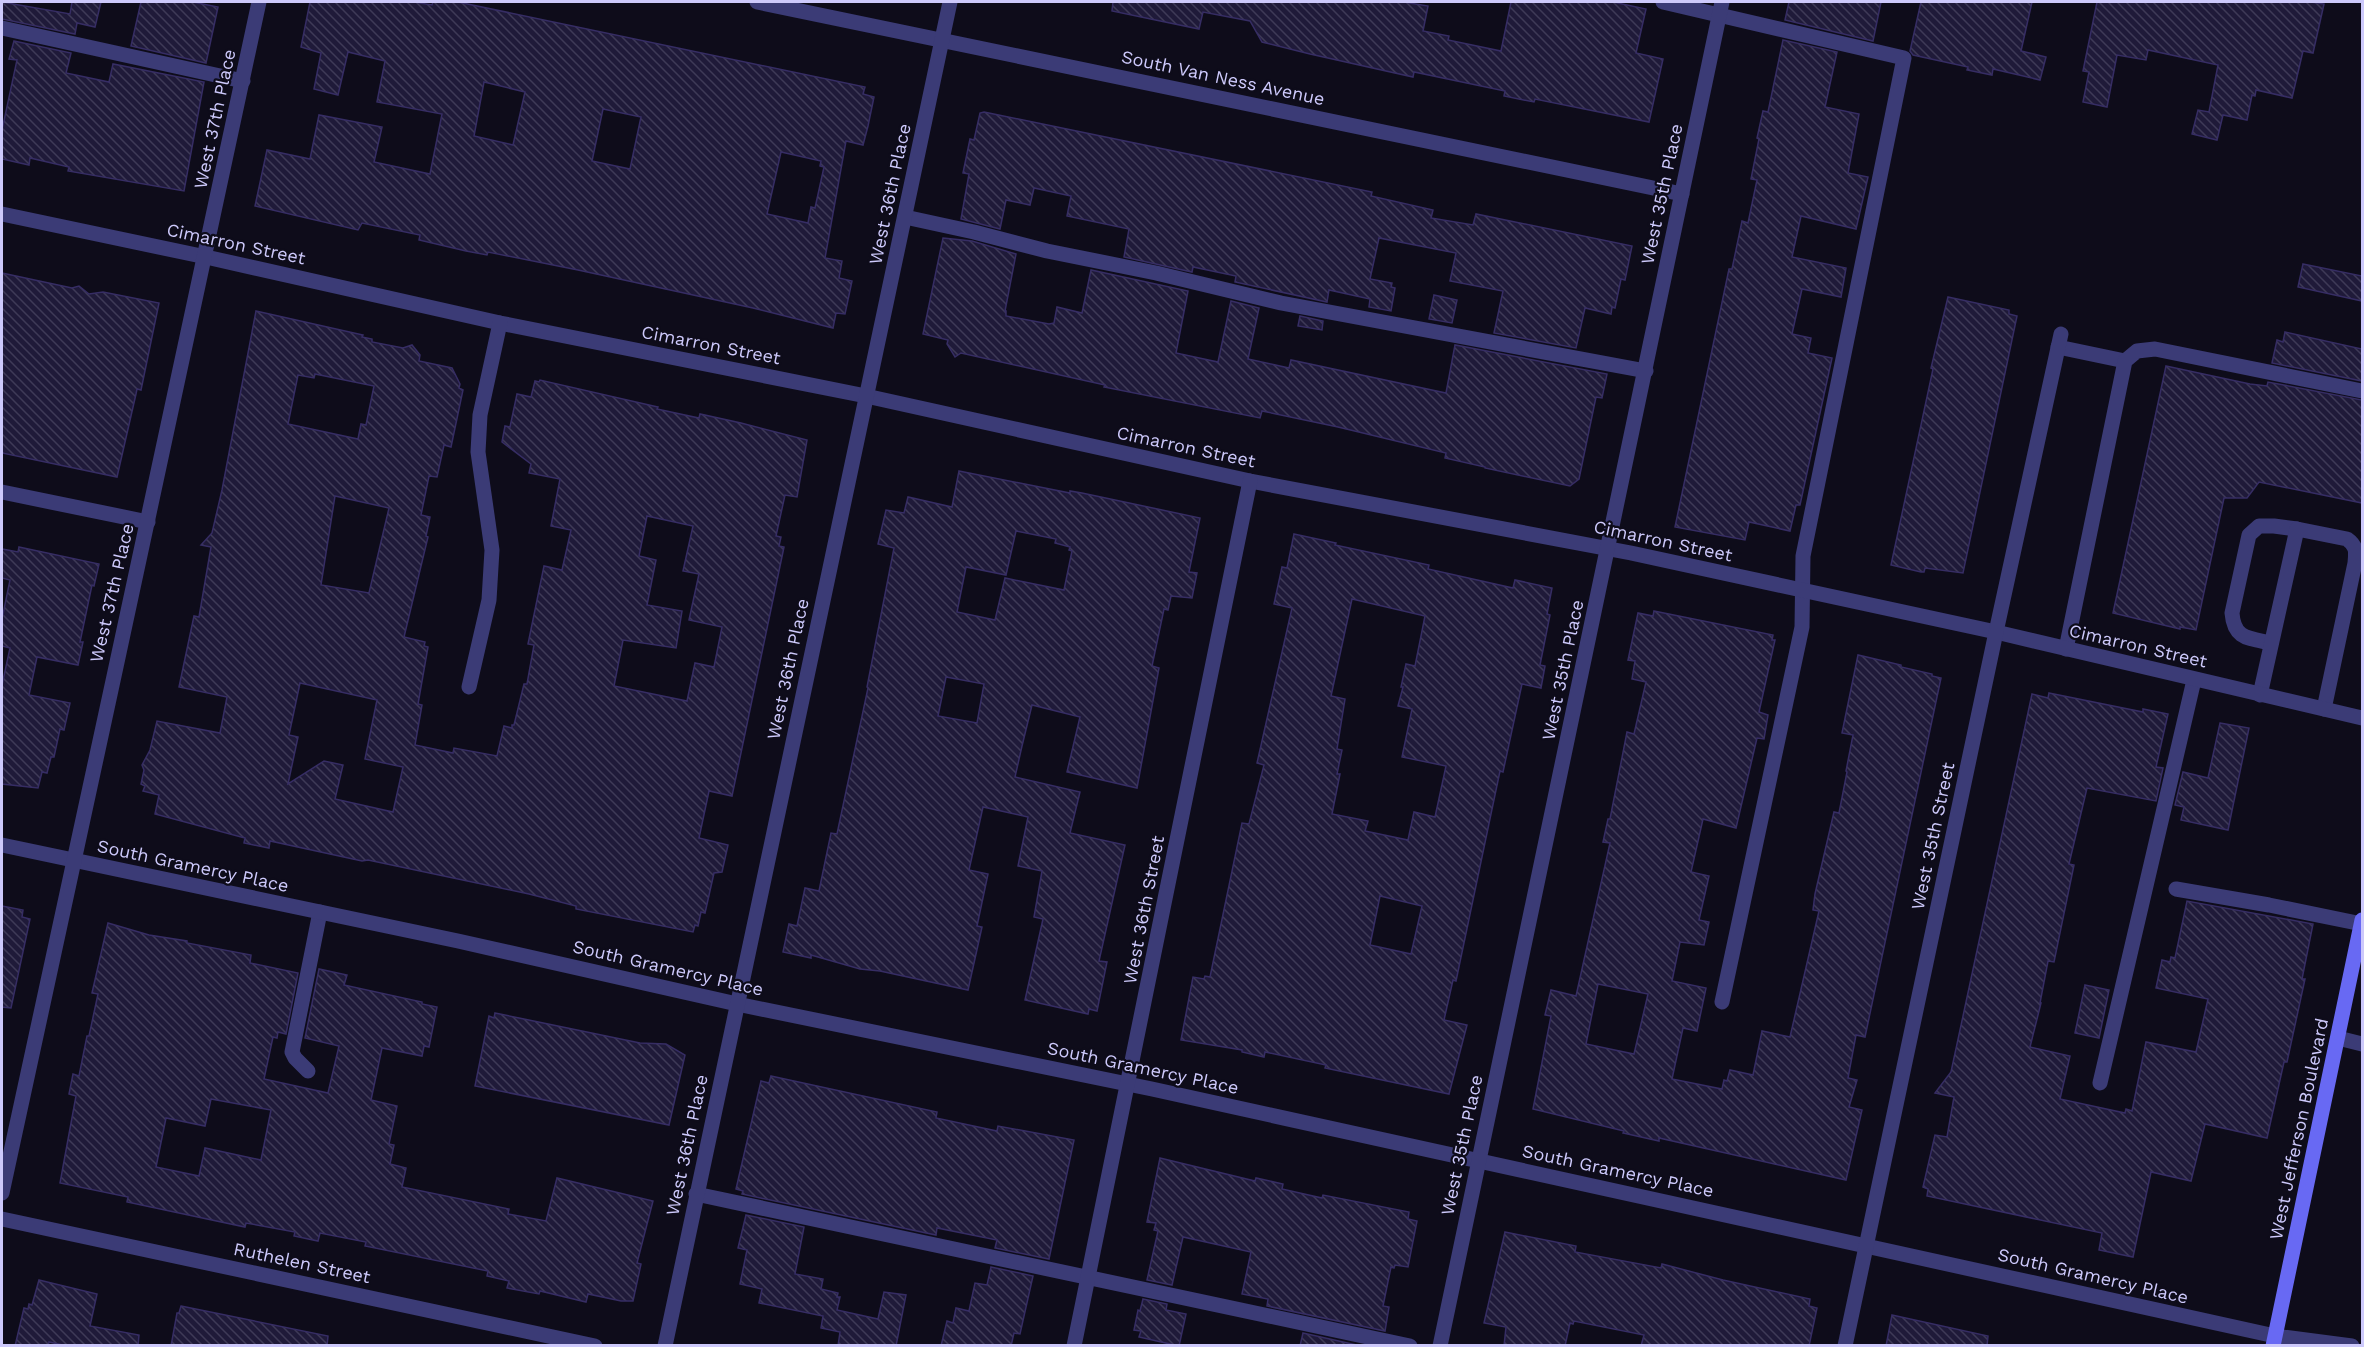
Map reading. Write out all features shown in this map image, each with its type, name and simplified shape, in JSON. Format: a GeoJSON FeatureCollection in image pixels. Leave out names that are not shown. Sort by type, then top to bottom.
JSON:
{"type":"FeatureCollection","features":[{"type":"Feature","properties":{"kind":"main road","name":"West Jefferson Boulevard"},"geometry":{"type":"LineString","coordinates":[[2275,1341],[2362,922]]}},
{"type":"Feature","properties":{"kind":"street","name":"West 37th Place"},"geometry":{"type":"LineString","coordinates":[[2,1193],[72,860],[206,257],[259,2]]}},
{"type":"Feature","properties":{"kind":"street","name":"South Van Ness Avenue"},"geometry":{"type":"LineString","coordinates":[[757,2],[1682,194]]}},
{"type":"Feature","properties":{"kind":"street","name":"West 36th Place"},"geometry":{"type":"LineString","coordinates":[[665,1346],[950,2]]}},
{"type":"Feature","properties":{"kind":"street"},"geometry":{"type":"LineString","coordinates":[[1663,2],[1721,8],[1904,58],[1803,556],[1802,627],[1722,1002]]}},
{"type":"Feature","properties":{"kind":"street","name":"West 35th Place"},"geometry":{"type":"LineString","coordinates":[[1440,1346],[1721,8]]}},
{"type":"Feature","properties":{"kind":"street"},"geometry":{"type":"LineString","coordinates":[[2,28],[243,81]]}},
{"type":"Feature","properties":{"kind":"street","name":"Cimarron Street"},"geometry":{"type":"LineString","coordinates":[[2,214],[500,323],[866,396],[1250,482],[1609,548],[1996,632],[2362,718]]}},
{"type":"Feature","properties":{"kind":"street"},"geometry":{"type":"LineString","coordinates":[[905,217],[1281,303],[1646,371]]}},
{"type":"Feature","properties":{"kind":"street"},"geometry":{"type":"LineString","coordinates":[[470,687],[489,600],[492,550],[478,452],[480,416],[500,323]]}},
{"type":"Feature","properties":{"kind":"street","name":"West 35th Street"},"geometry":{"type":"LineString","coordinates":[[1845,1346],[2060,340],[2125,361]]}},
{"type":"Feature","properties":{"kind":"street"},"geometry":{"type":"LineString","coordinates":[[2066,650],[2125,361],[2137,351],[2155,349],[2362,391]]}},
{"type":"Feature","properties":{"kind":"street","name":"West 36th Street"},"geometry":{"type":"LineString","coordinates":[[1074,1346],[1250,482]]}},
{"type":"Feature","properties":{"kind":"street"},"geometry":{"type":"LineString","coordinates":[[2,492],[148,522]]}},
{"type":"Feature","properties":{"kind":"street"},"geometry":{"type":"LineString","coordinates":[[2271,643],[2242,636],[2233,626],[2232,613],[2249,535],[2259,526],[2274,526],[2347,539],[2356,549],[2324,709]]}},
{"type":"Feature","properties":{"kind":"street"},"geometry":{"type":"LineString","coordinates":[[2260,695],[2297,530]]}},
{"type":"Feature","properties":{"kind":"street"},"geometry":{"type":"LineString","coordinates":[[2100,1083],[2194,680]]}},
{"type":"Feature","properties":{"kind":"street","name":"South Gramercy Place"},"geometry":{"type":"LineString","coordinates":[[2,845],[470,943],[737,1004],[1128,1084],[1868,1245],[2275,1341],[2352,1346]]}},
{"type":"Feature","properties":{"kind":"street"},"geometry":{"type":"LineString","coordinates":[[2176,889],[2362,922]]}},
{"type":"Feature","properties":{"kind":"street"},"geometry":{"type":"LineString","coordinates":[[308,1071],[292,1052],[320,912]]}},
{"type":"Feature","properties":{"kind":"street"},"geometry":{"type":"LineString","coordinates":[[2338,1038],[2362,1044]]}},
{"type":"Feature","properties":{"kind":"street"},"geometry":{"type":"LineString","coordinates":[[696,1194],[1410,1346]]}},
{"type":"Feature","properties":{"kind":"street","name":"Ruthelen Street"},"geometry":{"type":"LineString","coordinates":[[2,1219],[595,1346]]}},
{"type":"Feature","properties":{"kind":"building"},"geometry":{"type":"Polygon","coordinates":[[[2,2],[70,14],[72,2],[101,2],[95,27],[77,23],[75,34],[2,19],[2,2]]]}},
{"type":"Feature","properties":{"kind":"building"},"geometry":{"type":"Polygon","coordinates":[[[141,2],[193,2],[218,7],[206,63],[131,46],[141,2]]]}},
{"type":"Feature","properties":{"kind":"building"},"geometry":{"type":"Polygon","coordinates":[[[310,2],[414,2],[432,5],[433,2],[458,2],[865,87],[863,94],[874,97],[868,126],[863,145],[846,141],[825,258],[842,261],[839,278],[852,281],[845,314],[836,313],[833,328],[578,270],[488,252],[487,255],[466,251],[419,240],[420,235],[362,223],[358,230],[255,206],[267,150],[310,159],[319,115],[382,127],[374,162],[430,174],[442,114],[377,102],[385,61],[348,52],[338,95],[314,89],[321,53],[301,47],[310,2]],[[484,82],[474,136],[513,145],[525,92],[484,82]],[[603,109],[592,161],[630,169],[641,117],[603,109]],[[781,152],[767,214],[808,223],[811,207],[815,208],[824,167],[820,166],[821,161],[781,152]]]}},
{"type":"Feature","properties":{"kind":"building"},"geometry":{"type":"Polygon","coordinates":[[[1113,2],[1404,2],[1428,6],[1423,31],[1449,36],[1448,40],[1501,51],[1511,2],[1613,2],[1646,9],[1636,53],[1663,59],[1649,122],[1535,99],[1534,102],[1504,96],[1505,91],[1414,72],[1413,77],[1262,42],[1250,21],[1203,12],[1199,29],[1112,11],[1113,2]]]}},
{"type":"Feature","properties":{"kind":"building"},"geometry":{"type":"Polygon","coordinates":[[[1789,2],[1881,2],[1873,41],[1785,20],[1789,2]]]}},
{"type":"Feature","properties":{"kind":"building"},"geometry":{"type":"Polygon","coordinates":[[[1921,2],[2032,2],[2021,51],[2046,57],[2040,80],[1993,69],[1992,75],[1967,70],[1968,67],[1913,55],[1910,51],[1921,2]]]}},
{"type":"Feature","properties":{"kind":"building"},"geometry":{"type":"Polygon","coordinates":[[[2097,2],[2311,2],[2324,4],[2313,53],[2303,51],[2292,98],[2256,90],[2255,96],[2252,95],[2247,120],[2223,115],[2217,140],[2192,134],[2198,110],[2209,112],[2218,65],[2148,50],[2146,60],[2117,55],[2107,107],[2083,102],[2089,72],[2083,71],[2097,2]]]}},
{"type":"Feature","properties":{"kind":"building"},"geometry":{"type":"Polygon","coordinates":[[[1783,40],[1837,52],[1825,107],[1859,114],[1848,173],[1868,177],[1856,229],[1801,216],[1792,257],[1846,268],[1841,297],[1802,289],[1792,334],[1811,338],[1808,353],[1832,358],[1800,505],[1796,505],[1790,531],[1749,522],[1745,540],[1675,527],[1729,269],[1732,269],[1742,221],[1748,223],[1757,180],[1751,179],[1759,139],[1757,138],[1763,111],[1768,112],[1783,40]]]}},
{"type":"Feature","properties":{"kind":"building"},"geometry":{"type":"Polygon","coordinates":[[[14,41],[71,53],[66,73],[109,82],[113,64],[204,82],[184,191],[68,171],[69,167],[30,158],[29,165],[2,159],[2,130],[17,60],[9,59],[14,41]]]}},
{"type":"Feature","properties":{"kind":"building"},"geometry":{"type":"Polygon","coordinates":[[[980,113],[1372,192],[1371,196],[1433,210],[1431,218],[1473,225],[1476,214],[1632,246],[1625,280],[1621,279],[1615,308],[1612,307],[1611,314],[1585,308],[1576,348],[1494,333],[1503,291],[1450,281],[1456,253],[1379,238],[1370,279],[1392,283],[1391,287],[1395,288],[1391,311],[1369,307],[1370,299],[1329,290],[1327,302],[1235,282],[1236,276],[1193,267],[1192,272],[1124,257],[1129,229],[1067,216],[1071,196],[1034,188],[1030,205],[1006,200],[1000,229],[961,219],[969,174],[963,173],[970,139],[974,140],[980,113]]]}},
{"type":"Feature","properties":{"kind":"building"},"geometry":{"type":"Polygon","coordinates":[[[943,238],[972,241],[1016,254],[1006,316],[1049,324],[1054,323],[1057,307],[1082,313],[1091,270],[1188,291],[1176,353],[1218,362],[1231,301],[1259,308],[1248,359],[1289,368],[1291,360],[1446,393],[1455,345],[1607,374],[1602,398],[1596,397],[1579,479],[1570,486],[1445,458],[1446,453],[1262,411],[1260,418],[1104,387],[1105,385],[961,353],[955,357],[947,344],[948,340],[923,334],[943,238]]]}},
{"type":"Feature","properties":{"kind":"building"},"geometry":{"type":"Polygon","coordinates":[[[2303,264],[2362,276],[2362,301],[2298,287],[2303,264]]]}},
{"type":"Feature","properties":{"kind":"building"},"geometry":{"type":"Polygon","coordinates":[[[2,273],[72,288],[79,286],[89,294],[103,292],[159,303],[141,390],[137,389],[117,477],[2,453],[2,273]]]}},
{"type":"Feature","properties":{"kind":"building"},"geometry":{"type":"Polygon","coordinates":[[[1434,295],[1457,300],[1452,323],[1429,319],[1434,295]]]}},
{"type":"Feature","properties":{"kind":"building"},"geometry":{"type":"Polygon","coordinates":[[[1948,297],[2009,310],[2009,314],[2017,316],[1963,573],[1925,568],[1924,572],[1921,572],[1891,565],[1933,369],[1931,368],[1948,297]]]}},
{"type":"Feature","properties":{"kind":"building"},"geometry":{"type":"Polygon","coordinates":[[[256,311],[363,335],[362,337],[372,339],[372,342],[403,348],[412,345],[420,355],[419,361],[452,368],[460,384],[459,388],[463,390],[451,447],[444,445],[437,477],[429,476],[421,515],[430,517],[426,536],[428,537],[404,637],[425,642],[424,646],[428,647],[418,704],[422,705],[415,745],[453,753],[454,748],[497,756],[504,726],[512,728],[514,725],[524,684],[527,684],[534,645],[528,644],[544,566],[562,570],[571,530],[551,526],[560,479],[529,473],[531,464],[502,442],[505,426],[510,427],[517,394],[531,397],[535,381],[540,380],[658,407],[657,409],[699,418],[700,414],[807,440],[797,497],[785,495],[776,536],[781,537],[779,546],[784,547],[732,796],[709,791],[699,838],[728,845],[722,872],[714,873],[705,913],[701,912],[698,926],[695,925],[693,932],[576,909],[576,906],[529,894],[368,860],[362,861],[270,841],[269,848],[244,843],[245,838],[155,814],[159,795],[143,791],[145,786],[141,784],[144,770],[142,765],[150,750],[157,721],[220,733],[227,697],[179,687],[194,616],[199,617],[211,547],[201,545],[212,533],[256,311]],[[315,374],[314,378],[298,375],[288,424],[358,439],[361,424],[366,425],[374,386],[315,374]],[[335,496],[321,585],[369,593],[389,508],[335,496]],[[647,516],[639,556],[656,560],[647,605],[682,611],[676,648],[623,640],[614,686],[687,701],[695,663],[714,667],[722,627],[689,620],[699,574],[683,571],[693,526],[647,516]],[[300,683],[289,735],[298,737],[288,784],[324,761],[343,765],[335,799],[393,812],[403,767],[365,759],[377,700],[300,683]]]}},
{"type":"Feature","properties":{"kind":"building"},"geometry":{"type":"Polygon","coordinates":[[[1300,316],[1323,321],[1322,330],[1298,326],[1300,316]]]}},
{"type":"Feature","properties":{"kind":"building"},"geometry":{"type":"Polygon","coordinates":[[[2285,332],[2362,349],[2362,381],[2272,363],[2277,340],[2283,342],[2285,332]]]}},
{"type":"Feature","properties":{"kind":"building"},"geometry":{"type":"Polygon","coordinates":[[[2166,366],[2250,384],[2267,386],[2268,382],[2362,400],[2362,503],[2259,482],[2247,498],[2224,498],[2196,630],[2180,627],[2180,629],[2113,613],[2166,366]]]}},
{"type":"Feature","properties":{"kind":"building"},"geometry":{"type":"Polygon","coordinates":[[[959,471],[1070,493],[1070,491],[1082,493],[1200,518],[1189,572],[1197,573],[1192,598],[1171,596],[1168,610],[1164,609],[1152,666],[1159,668],[1137,788],[1067,772],[1080,717],[1032,705],[1015,777],[1080,792],[1070,833],[1125,845],[1099,961],[1107,962],[1097,1011],[1089,1009],[1088,1014],[1025,1000],[1043,919],[1034,917],[1042,871],[1018,866],[1028,817],[983,807],[969,870],[988,874],[977,926],[982,927],[968,990],[880,971],[860,969],[811,955],[811,958],[783,952],[789,924],[797,926],[805,888],[819,891],[831,833],[837,834],[868,688],[894,548],[878,544],[886,510],[904,513],[908,497],[952,507],[959,471]],[[1016,531],[1006,575],[966,567],[957,612],[995,620],[1005,578],[1064,590],[1072,551],[1069,550],[1070,547],[1055,543],[1056,539],[1016,531]],[[946,677],[938,716],[977,723],[984,684],[946,677]]]}},
{"type":"Feature","properties":{"kind":"building"},"geometry":{"type":"Polygon","coordinates":[[[1294,534],[1429,565],[1428,569],[1513,588],[1515,580],[1552,588],[1547,614],[1550,615],[1540,665],[1545,666],[1541,688],[1522,684],[1503,772],[1500,771],[1456,981],[1453,980],[1444,1020],[1467,1025],[1449,1094],[1325,1068],[1326,1065],[1265,1052],[1264,1057],[1242,1052],[1242,1050],[1181,1040],[1193,977],[1204,979],[1205,976],[1210,977],[1242,823],[1249,824],[1264,765],[1257,763],[1292,608],[1274,604],[1282,567],[1287,568],[1294,534]],[[1352,599],[1331,696],[1345,699],[1337,749],[1342,750],[1337,774],[1340,774],[1332,814],[1368,821],[1365,831],[1408,840],[1414,812],[1435,817],[1446,766],[1402,757],[1412,709],[1398,706],[1403,687],[1401,687],[1406,664],[1415,666],[1425,616],[1352,599]],[[1380,896],[1370,945],[1411,954],[1422,906],[1380,896]]]}},
{"type":"Feature","properties":{"kind":"building"},"geometry":{"type":"Polygon","coordinates":[[[19,547],[99,564],[94,586],[92,585],[80,642],[83,642],[78,665],[37,657],[29,695],[70,703],[64,730],[60,729],[54,757],[51,757],[47,773],[42,772],[38,788],[2,784],[2,685],[10,648],[2,646],[2,619],[10,580],[2,578],[2,549],[18,552],[19,547]]]}},
{"type":"Feature","properties":{"kind":"building"},"geometry":{"type":"Polygon","coordinates":[[[1654,611],[1773,635],[1772,640],[1775,640],[1759,712],[1768,715],[1764,739],[1757,738],[1736,828],[1703,819],[1691,872],[1709,876],[1699,920],[1709,922],[1704,945],[1680,942],[1672,981],[1706,988],[1697,1031],[1683,1028],[1672,1079],[1722,1089],[1730,1070],[1753,1075],[1762,1031],[1790,1037],[1819,911],[1813,910],[1815,894],[1834,812],[1839,813],[1847,772],[1853,735],[1842,733],[1858,655],[1901,665],[1901,667],[1941,678],[1865,1037],[1856,1035],[1848,1078],[1857,1080],[1849,1107],[1862,1110],[1846,1180],[1659,1138],[1659,1141],[1623,1133],[1624,1131],[1533,1109],[1551,1016],[1545,1015],[1551,990],[1576,996],[1610,843],[1603,842],[1608,819],[1610,819],[1627,732],[1634,734],[1646,682],[1632,679],[1635,661],[1628,660],[1638,613],[1653,616],[1654,611]],[[1598,984],[1586,1044],[1634,1054],[1648,994],[1598,984]]]}},
{"type":"Feature","properties":{"kind":"building"},"geometry":{"type":"Polygon","coordinates":[[[2049,693],[2143,712],[2143,709],[2168,714],[2156,767],[2163,768],[2156,801],[2087,788],[2069,864],[2074,865],[2054,962],[2048,961],[2030,1047],[2070,1056],[2060,1099],[2125,1113],[2126,1109],[2132,1111],[2146,1042],[2196,1052],[2208,999],[2156,988],[2162,960],[2170,962],[2171,957],[2175,958],[2187,901],[2313,924],[2302,979],[2305,979],[2267,1138],[2205,1124],[2191,1181],[2151,1172],[2133,1257],[2099,1250],[2102,1233],[1927,1196],[1928,1189],[1923,1187],[1935,1135],[1947,1137],[1954,1097],[1935,1093],[1951,1072],[2032,694],[2048,698],[2049,693]]]}},
{"type":"Feature","properties":{"kind":"building"},"geometry":{"type":"Polygon","coordinates":[[[2220,723],[2249,728],[2228,830],[2181,820],[2184,807],[2175,805],[2183,772],[2208,778],[2220,723]]]}},
{"type":"Feature","properties":{"kind":"building"},"geometry":{"type":"Polygon","coordinates":[[[2,906],[23,910],[22,917],[30,919],[11,1008],[2,1007],[2,906]]]}},
{"type":"Feature","properties":{"kind":"building"},"geometry":{"type":"Polygon","coordinates":[[[108,923],[149,935],[251,955],[250,963],[298,973],[286,1034],[278,1032],[277,1038],[273,1037],[264,1079],[328,1093],[339,1046],[305,1038],[319,969],[347,975],[344,985],[437,1007],[429,1047],[424,1046],[422,1056],[382,1048],[371,1100],[397,1106],[389,1144],[394,1145],[390,1164],[406,1168],[402,1187],[509,1209],[508,1214],[546,1221],[557,1178],[653,1201],[637,1263],[641,1264],[633,1301],[621,1301],[588,1294],[586,1302],[540,1291],[539,1294],[507,1288],[509,1281],[487,1276],[488,1271],[365,1246],[366,1242],[320,1233],[318,1241],[294,1236],[295,1232],[246,1223],[245,1227],[127,1202],[128,1197],[60,1183],[76,1096],[69,1094],[73,1074],[79,1076],[98,994],[92,993],[108,923]],[[211,1099],[205,1126],[166,1118],[156,1167],[199,1176],[205,1148],[261,1160],[271,1110],[211,1099]]]}},
{"type":"Feature","properties":{"kind":"building"},"geometry":{"type":"Polygon","coordinates":[[[2085,985],[2109,990],[2099,1038],[2075,1033],[2085,985]]]}},
{"type":"Feature","properties":{"kind":"building"},"geometry":{"type":"Polygon","coordinates":[[[495,1013],[640,1043],[666,1044],[685,1055],[669,1125],[475,1086],[489,1016],[494,1018],[495,1013]]]}},
{"type":"Feature","properties":{"kind":"building"},"geometry":{"type":"Polygon","coordinates":[[[771,1076],[937,1112],[936,1118],[997,1131],[998,1126],[1074,1140],[1049,1259],[995,1248],[997,1240],[937,1228],[936,1235],[742,1194],[743,1191],[736,1189],[761,1081],[769,1083],[771,1076]]]}},
{"type":"Feature","properties":{"kind":"building"},"geometry":{"type":"Polygon","coordinates":[[[1160,1158],[1255,1181],[1256,1178],[1283,1184],[1282,1189],[1322,1198],[1323,1195],[1409,1212],[1408,1219],[1417,1221],[1408,1267],[1395,1265],[1394,1268],[1391,1267],[1383,1306],[1389,1307],[1385,1331],[1267,1306],[1268,1299],[1242,1294],[1251,1252],[1183,1237],[1172,1285],[1147,1280],[1158,1231],[1154,1230],[1156,1223],[1147,1222],[1160,1158]]]}},
{"type":"Feature","properties":{"kind":"building"},"geometry":{"type":"Polygon","coordinates":[[[746,1215],[804,1227],[795,1274],[823,1279],[821,1289],[838,1293],[837,1297],[840,1297],[837,1310],[878,1319],[884,1292],[906,1295],[896,1346],[838,1346],[840,1332],[821,1328],[823,1316],[759,1303],[762,1289],[740,1284],[747,1250],[738,1248],[746,1215]]]}},
{"type":"Feature","properties":{"kind":"building"},"geometry":{"type":"Polygon","coordinates":[[[1505,1232],[1576,1246],[1575,1252],[1661,1268],[1662,1264],[1810,1299],[1809,1306],[1817,1308],[1809,1346],[1641,1346],[1644,1335],[1574,1321],[1573,1324],[1570,1323],[1565,1346],[1504,1346],[1506,1327],[1484,1323],[1505,1232]]]}},
{"type":"Feature","properties":{"kind":"building"},"geometry":{"type":"Polygon","coordinates":[[[991,1267],[1033,1276],[1020,1334],[1014,1333],[1011,1346],[941,1346],[947,1321],[953,1323],[956,1308],[969,1311],[975,1283],[987,1285],[991,1267]]]}},
{"type":"Feature","properties":{"kind":"building"},"geometry":{"type":"Polygon","coordinates":[[[39,1280],[97,1294],[90,1326],[139,1335],[138,1346],[67,1346],[49,1342],[48,1346],[15,1346],[24,1308],[28,1309],[29,1304],[32,1305],[39,1280]]]}},
{"type":"Feature","properties":{"kind":"building"},"geometry":{"type":"Polygon","coordinates":[[[1143,1299],[1167,1304],[1166,1310],[1186,1314],[1179,1346],[1139,1337],[1141,1331],[1134,1330],[1143,1299]]]}},
{"type":"Feature","properties":{"kind":"building"},"geometry":{"type":"Polygon","coordinates":[[[181,1306],[328,1336],[327,1346],[171,1346],[177,1313],[181,1306]]]}},
{"type":"Feature","properties":{"kind":"building"},"geometry":{"type":"Polygon","coordinates":[[[1892,1315],[1988,1336],[1987,1346],[1886,1346],[1892,1315]]]}},
{"type":"Feature","properties":{"kind":"building"},"geometry":{"type":"Polygon","coordinates":[[[1303,1333],[1361,1346],[1300,1346],[1303,1333]]]}}]}
